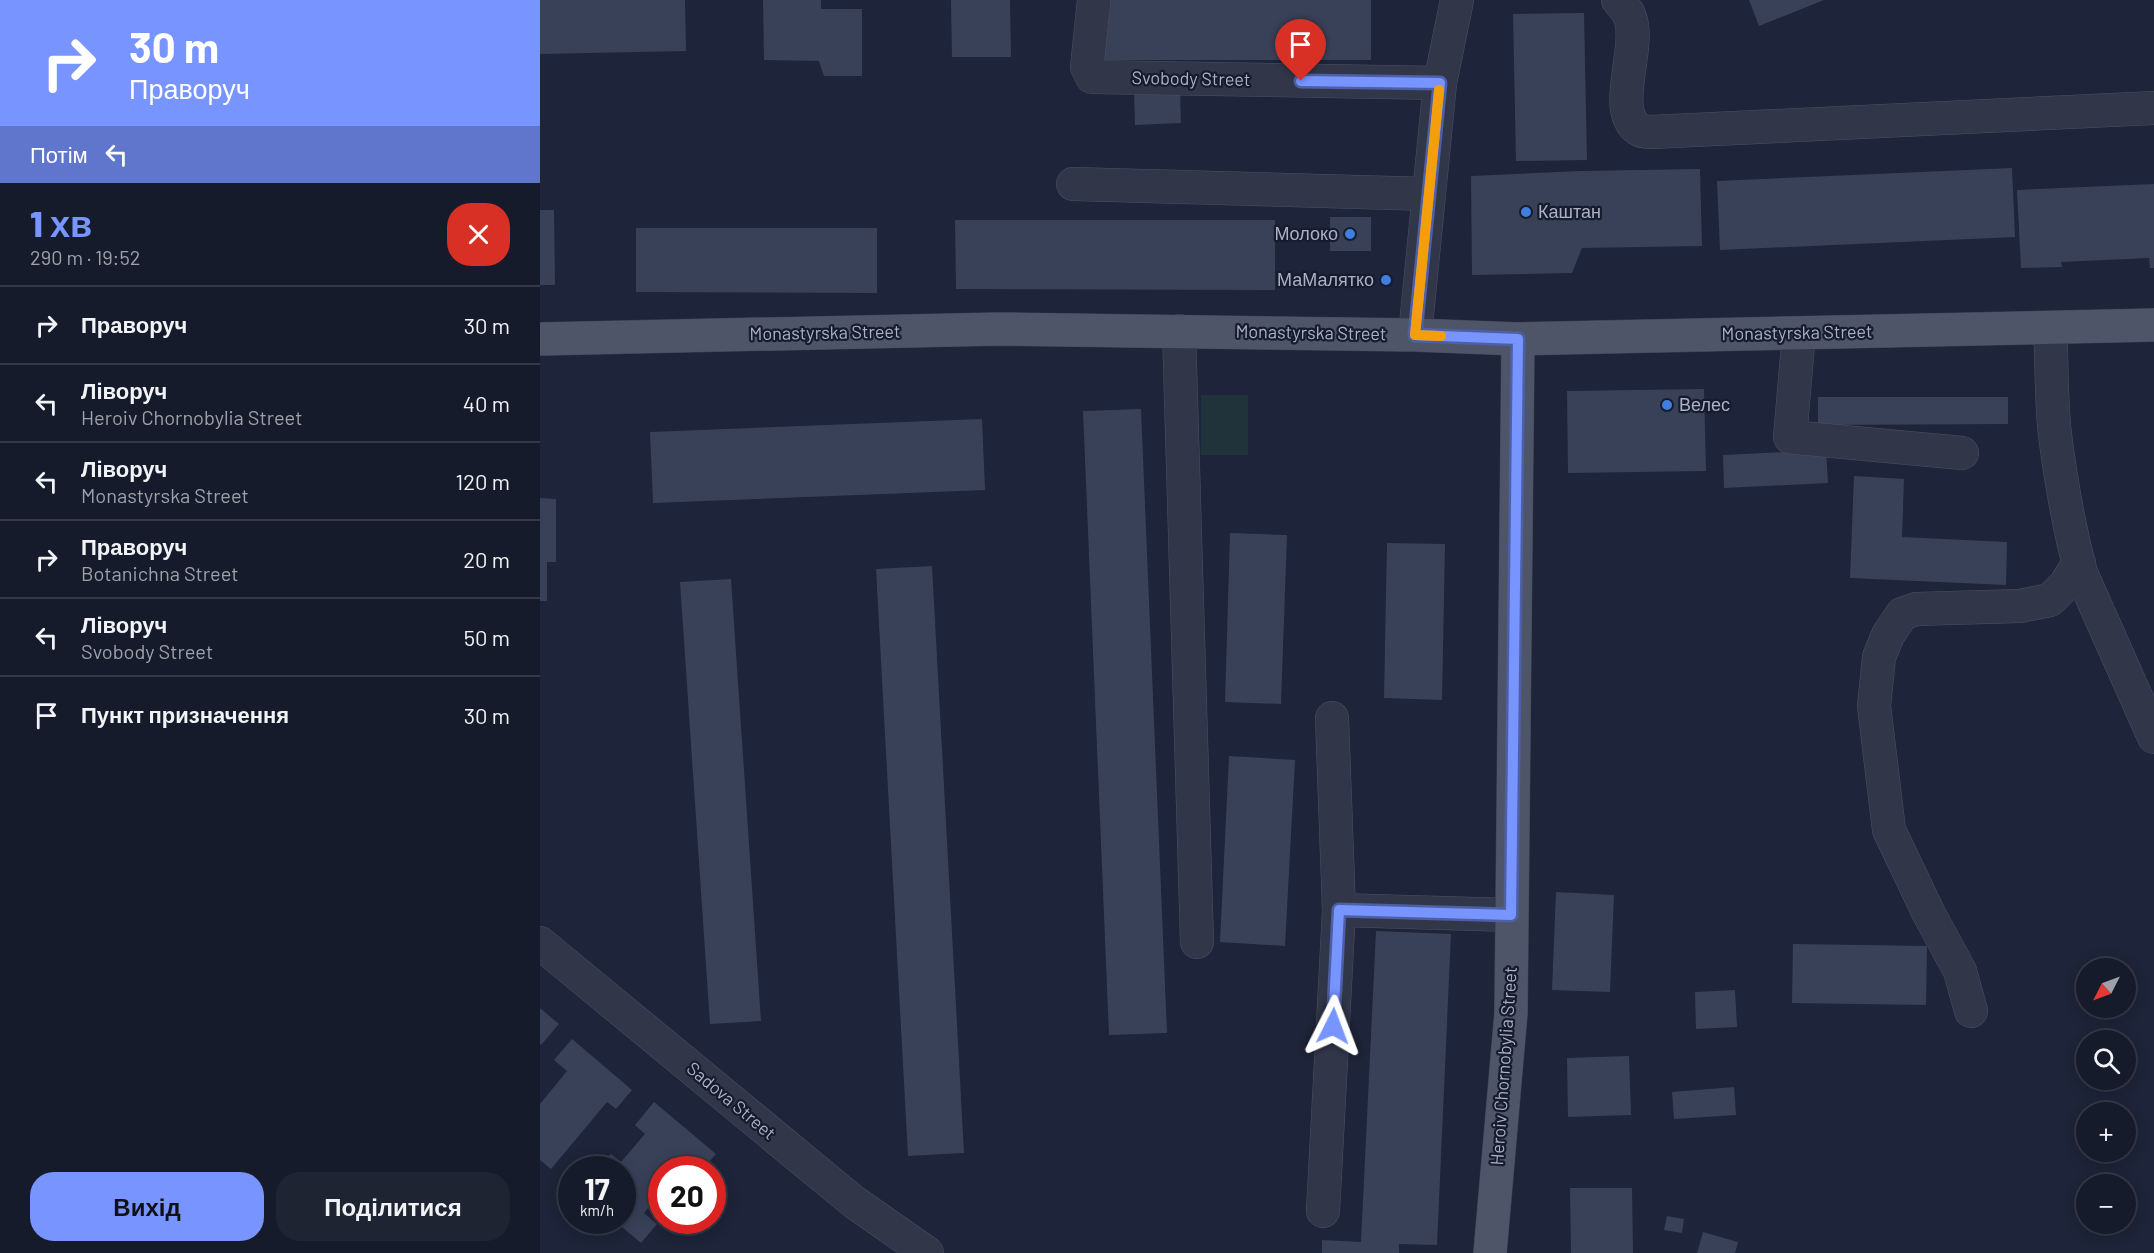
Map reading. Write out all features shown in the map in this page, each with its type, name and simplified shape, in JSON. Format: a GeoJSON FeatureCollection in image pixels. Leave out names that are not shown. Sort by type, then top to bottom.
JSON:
{"type":"FeatureCollection","features":[{"type":"Feature","properties":{"kind":"main road","name":"Monastyrska Street"},"geometry":{"type":"LineString","coordinates":[[540,339],[999,329],[1415,335],[1518,339],[2154,325]]}},
{"type":"Feature","properties":{"kind":"main road","name":"Heroiv Chornobylia Street"},"geometry":{"type":"LineString","coordinates":[[1490,1253],[1511,1013],[1518,339]]}},
{"type":"Feature","properties":{"kind":"street","name":"Svobody Street"},"geometry":{"type":"LineString","coordinates":[[1094,0],[1087,67],[1092,77],[1440,83]]}},
{"type":"Feature","properties":{"kind":"street"},"geometry":{"type":"LineString","coordinates":[[1415,335],[1440,83],[1457,0]]}},
{"type":"Feature","properties":{"kind":"street"},"geometry":{"type":"LineString","coordinates":[[1618,0],[1630,16],[1633,40],[1626,105],[1631,121],[1639,130],[1652,132],[2154,108]]}},
{"type":"Feature","properties":{"kind":"street"},"geometry":{"type":"LineString","coordinates":[[1073,184],[1429,194]]}},
{"type":"Feature","properties":{"kind":"street"},"geometry":{"type":"LineString","coordinates":[[2050,328],[2055,433],[2070,526],[2081,573],[2154,737]]}},
{"type":"Feature","properties":{"kind":"street"},"geometry":{"type":"LineString","coordinates":[[1179,331],[1197,942]]}},
{"type":"Feature","properties":{"kind":"street"},"geometry":{"type":"LineString","coordinates":[[1799,333],[1790,437],[1962,453]]}},
{"type":"Feature","properties":{"kind":"street"},"geometry":{"type":"LineString","coordinates":[[1971,1011],[1960,971],[1929,914],[1889,830],[1874,706],[1879,657],[1888,635],[1902,614],[1916,609],[2020,606],[2050,600],[2065,585],[2079,563]]}},
{"type":"Feature","properties":{"kind":"street"},"geometry":{"type":"LineString","coordinates":[[1323,1211],[1339,910],[1332,718]]}},
{"type":"Feature","properties":{"kind":"street"},"geometry":{"type":"LineString","coordinates":[[1339,910],[1511,915]]}},
{"type":"Feature","properties":{"kind":"street","name":"Sadova Street"},"geometry":{"type":"LineString","coordinates":[[540,942],[854,1202],[927,1253]]}},
{"type":"Feature","properties":{"kind":"shaded area"},"geometry":{"type":"Polygon","coordinates":[[[1201,395],[1248,395],[1248,455],[1201,455],[1201,395]]]}},
{"type":"Feature","properties":{"kind":"building"},"geometry":{"type":"Polygon","coordinates":[[[540,0],[685,0],[686,51],[540,54],[540,0]]]}},
{"type":"Feature","properties":{"kind":"building"},"geometry":{"type":"Polygon","coordinates":[[[763,0],[821,0],[821,9],[862,9],[862,76],[824,76],[819,61],[764,60],[763,0]]]}},
{"type":"Feature","properties":{"kind":"building"},"geometry":{"type":"Polygon","coordinates":[[[951,0],[1010,0],[1011,57],[952,57],[951,0]]]}},
{"type":"Feature","properties":{"kind":"building"},"geometry":{"type":"Polygon","coordinates":[[[1099,0],[1371,0],[1371,60],[1099,60],[1099,0]]]}},
{"type":"Feature","properties":{"kind":"building"},"geometry":{"type":"Polygon","coordinates":[[[1749,0],[1824,0],[1759,26],[1749,0]]]}},
{"type":"Feature","properties":{"kind":"building"},"geometry":{"type":"Polygon","coordinates":[[[1584,13],[1587,160],[1516,161],[1513,14],[1584,13]]]}},
{"type":"Feature","properties":{"kind":"building"},"geometry":{"type":"Polygon","coordinates":[[[1180,93],[1181,123],[1135,125],[1134,94],[1180,93]]]}},
{"type":"Feature","properties":{"kind":"building"},"geometry":{"type":"Polygon","coordinates":[[[2012,168],[2015,237],[1720,250],[1717,181],[2012,168]]]}},
{"type":"Feature","properties":{"kind":"building"},"geometry":{"type":"Polygon","coordinates":[[[1700,169],[1702,246],[1582,248],[1572,273],[1472,275],[1471,176],[1700,169]]]}},
{"type":"Feature","properties":{"kind":"building"},"geometry":{"type":"Polygon","coordinates":[[[2154,184],[2154,268],[2150,268],[2149,258],[2061,262],[2062,267],[2021,268],[2017,190],[2154,184]]]}},
{"type":"Feature","properties":{"kind":"building"},"geometry":{"type":"Polygon","coordinates":[[[540,210],[554,210],[555,285],[540,285],[540,210]]]}},
{"type":"Feature","properties":{"kind":"building","name":"Молоко"},"geometry":{"type":"Polygon","coordinates":[[[1330,217],[1371,217],[1371,251],[1330,251],[1330,217]]]}},
{"type":"Feature","properties":{"kind":"building"},"geometry":{"type":"Polygon","coordinates":[[[955,220],[1275,220],[1275,290],[956,289],[955,220]]]}},
{"type":"Feature","properties":{"kind":"building"},"geometry":{"type":"Polygon","coordinates":[[[636,228],[877,228],[877,293],[636,292],[636,228]]]}},
{"type":"Feature","properties":{"kind":"building"},"geometry":{"type":"Polygon","coordinates":[[[1704,389],[1706,471],[1568,473],[1567,391],[1704,389]]]}},
{"type":"Feature","properties":{"kind":"building"},"geometry":{"type":"Polygon","coordinates":[[[1818,397],[2008,397],[2008,424],[1818,425],[1818,397]]]}},
{"type":"Feature","properties":{"kind":"building"},"geometry":{"type":"Polygon","coordinates":[[[1141,409],[1167,1033],[1109,1035],[1083,411],[1141,409]]]}},
{"type":"Feature","properties":{"kind":"building"},"geometry":{"type":"Polygon","coordinates":[[[982,419],[985,490],[653,503],[650,432],[982,419]]]}},
{"type":"Feature","properties":{"kind":"building"},"geometry":{"type":"Polygon","coordinates":[[[1826,450],[1828,483],[1724,488],[1723,455],[1826,450]]]}},
{"type":"Feature","properties":{"kind":"building"},"geometry":{"type":"Polygon","coordinates":[[[1854,476],[1904,479],[1902,537],[2007,542],[2006,585],[1850,578],[1854,476]]]}},
{"type":"Feature","properties":{"kind":"building"},"geometry":{"type":"Polygon","coordinates":[[[540,498],[556,499],[556,562],[547,562],[547,601],[540,601],[540,498]]]}},
{"type":"Feature","properties":{"kind":"building"},"geometry":{"type":"Polygon","coordinates":[[[1230,533],[1287,535],[1281,704],[1225,702],[1230,533]]]}},
{"type":"Feature","properties":{"kind":"building"},"geometry":{"type":"Polygon","coordinates":[[[1387,543],[1445,544],[1442,700],[1384,698],[1387,543]]]}},
{"type":"Feature","properties":{"kind":"building"},"geometry":{"type":"Polygon","coordinates":[[[932,566],[964,1153],[908,1156],[876,569],[932,566]]]}},
{"type":"Feature","properties":{"kind":"building"},"geometry":{"type":"Polygon","coordinates":[[[731,579],[761,1021],[710,1024],[680,582],[731,579]]]}},
{"type":"Feature","properties":{"kind":"building"},"geometry":{"type":"Polygon","coordinates":[[[1229,756],[1295,760],[1285,946],[1220,942],[1229,756]]]}},
{"type":"Feature","properties":{"kind":"building"},"geometry":{"type":"Polygon","coordinates":[[[1556,892],[1614,895],[1610,992],[1552,990],[1556,892]]]}},
{"type":"Feature","properties":{"kind":"building"},"geometry":{"type":"Polygon","coordinates":[[[1376,931],[1451,934],[1437,1245],[1399,1244],[1399,1253],[1322,1253],[1322,1240],[1361,1242],[1376,931]]]}},
{"type":"Feature","properties":{"kind":"building"},"geometry":{"type":"Polygon","coordinates":[[[1793,944],[1927,946],[1926,1005],[1792,1003],[1793,944]]]}},
{"type":"Feature","properties":{"kind":"building"},"geometry":{"type":"Polygon","coordinates":[[[1735,990],[1737,1027],[1696,1029],[1695,992],[1735,990]]]}},
{"type":"Feature","properties":{"kind":"building"},"geometry":{"type":"Polygon","coordinates":[[[540,1008],[559,1024],[541,1045],[540,1044],[540,1008]]]}},
{"type":"Feature","properties":{"kind":"building"},"geometry":{"type":"Polygon","coordinates":[[[572,1039],[632,1090],[616,1109],[607,1102],[562,1156],[558,1156],[558,1161],[551,1169],[540,1160],[540,1104],[567,1071],[554,1060],[572,1039]]]}},
{"type":"Feature","properties":{"kind":"building"},"geometry":{"type":"Polygon","coordinates":[[[1629,1056],[1631,1115],[1568,1117],[1567,1058],[1629,1056]]]}},
{"type":"Feature","properties":{"kind":"building"},"geometry":{"type":"Polygon","coordinates":[[[1734,1087],[1736,1115],[1674,1119],[1672,1092],[1734,1087]]]}},
{"type":"Feature","properties":{"kind":"building"},"geometry":{"type":"Polygon","coordinates":[[[654,1102],[716,1154],[714,1156],[648,1156],[648,1208],[644,1213],[648,1216],[649,1234],[641,1243],[630,1234],[636,1234],[636,1156],[626,1156],[645,1134],[635,1125],[654,1102]]]}},
{"type":"Feature","properties":{"kind":"building"},"geometry":{"type":"Polygon","coordinates":[[[1570,1188],[1632,1188],[1633,1253],[1571,1253],[1570,1188]]]}},
{"type":"Feature","properties":{"kind":"building"},"geometry":{"type":"Polygon","coordinates":[[[1667,1216],[1684,1219],[1682,1233],[1664,1230],[1667,1216]]]}},
{"type":"Feature","properties":{"kind":"building"},"geometry":{"type":"Polygon","coordinates":[[[1703,1232],[1738,1242],[1735,1253],[1697,1253],[1703,1232]]]}},
{"type":"Feature","properties":{"kind":"slow traffic"},"geometry":{"type":"LineString","coordinates":[[1439,90],[1415,335],[1441,336]]}},
{"type":"Feature","properties":{"kind":"place","name":"Каштан"},"geometry":{"type":"Point","coordinates":[1526,212]}},
{"type":"Feature","properties":{"kind":"place","name":"Молоко"},"geometry":{"type":"Point","coordinates":[1350,234]}},
{"type":"Feature","properties":{"kind":"place","name":"МаМалятко"},"geometry":{"type":"Point","coordinates":[1386,280]}},
{"type":"Feature","properties":{"kind":"place","name":"Велес"},"geometry":{"type":"Point","coordinates":[1667,405]}},
{"type":"Feature","properties":{"kind":"route"},"geometry":{"type":"LineString","coordinates":[[1301,81],[1440,83],[1415,335],[1518,339],[1511,915],[1339,910],[1333,1026]]}}]}
